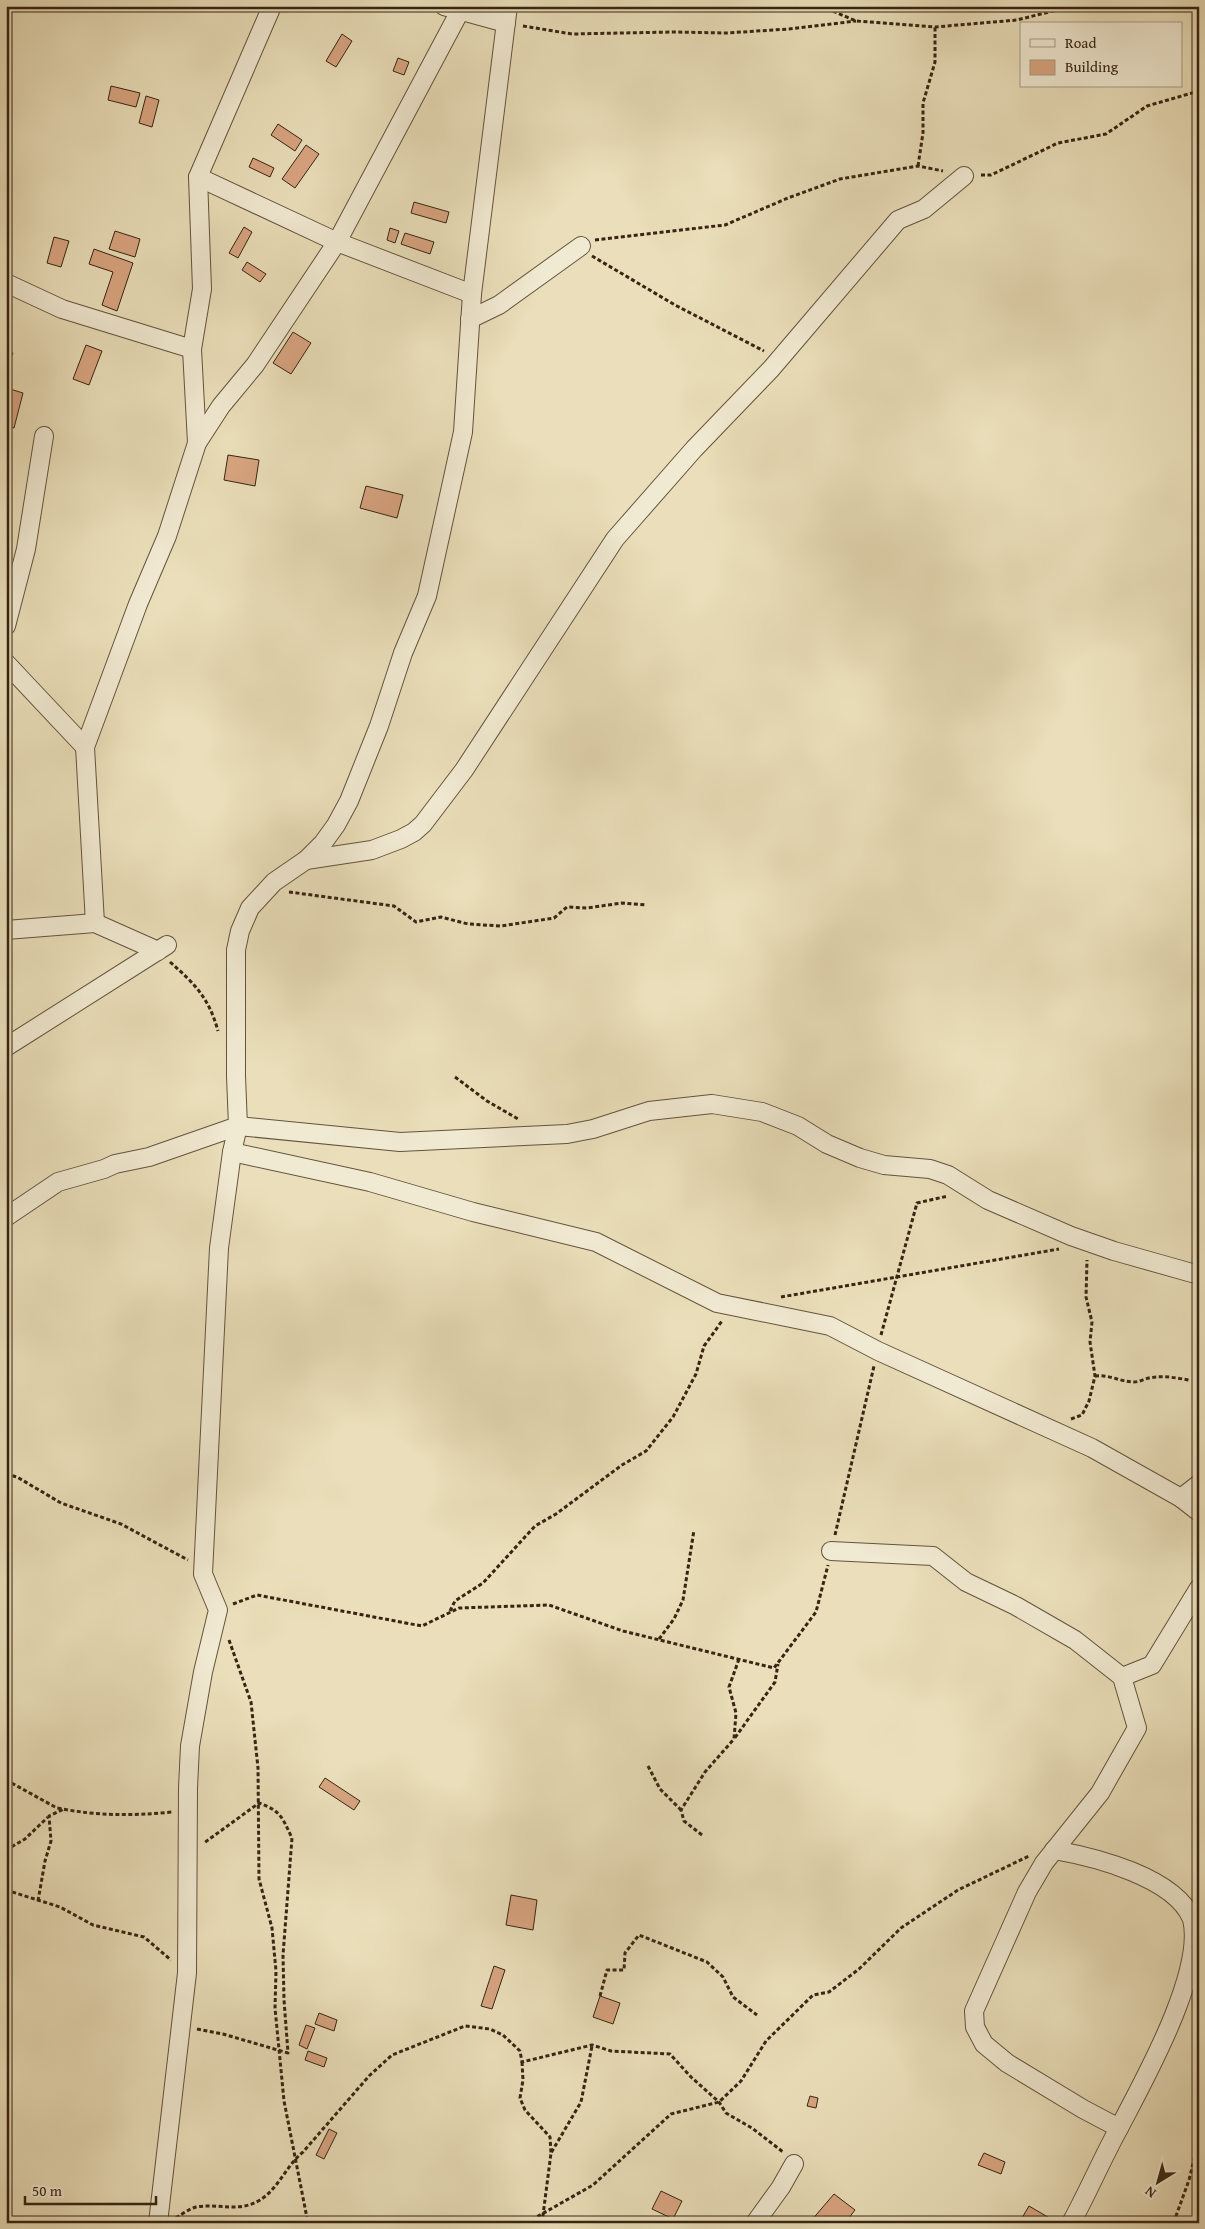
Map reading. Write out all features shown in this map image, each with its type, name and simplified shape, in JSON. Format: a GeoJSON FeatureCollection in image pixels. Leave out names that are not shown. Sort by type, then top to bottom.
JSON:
{"type":"FeatureCollection","features":[{"type":"Feature","properties":{"kind":"street"},"geometry":{"type":"LineString","coordinates":[[197,443],[192,349],[202,289],[198,177],[272,6]]}},
{"type":"Feature","properties":{"kind":"street"},"geometry":{"type":"LineString","coordinates":[[95,923],[85,747],[138,604],[166,536],[197,443],[221,406],[255,366],[337,242],[452,8],[507,15],[472,294],[463,432],[427,596],[403,653],[379,726],[349,801],[323,843],[306,860],[274,882],[250,908],[240,931],[236,950],[238,1126],[232,1152],[219,1248],[209,1489],[203,1574],[218,1610],[203,1672],[190,1746],[187,1973],[171,2095],[164,2221]]}},
{"type":"Feature","properties":{"kind":"street"},"geometry":{"type":"LineString","coordinates":[[306,860],[372,850],[401,839],[414,832],[423,824],[470,762],[615,539],[694,449],[779,359],[898,220],[924,209],[964,176]]}},
{"type":"Feature","properties":{"kind":"street"},"geometry":{"type":"LineString","coordinates":[[198,177],[337,242],[472,294]]}},
{"type":"Feature","properties":{"kind":"street"},"geometry":{"type":"LineString","coordinates":[[470,319],[500,305],[581,246]]}},
{"type":"Feature","properties":{"kind":"street"},"geometry":{"type":"LineString","coordinates":[[6,283],[62,309],[192,349]]}},
{"type":"Feature","properties":{"kind":"street"},"geometry":{"type":"LineString","coordinates":[[6,626],[26,548],[44,436]]}},
{"type":"Feature","properties":{"kind":"street"},"geometry":{"type":"LineString","coordinates":[[6,663],[85,747]]}},
{"type":"Feature","properties":{"kind":"street"},"geometry":{"type":"LineString","coordinates":[[6,930],[95,923],[164,952]]}},
{"type":"Feature","properties":{"kind":"street"},"geometry":{"type":"LineString","coordinates":[[6,1047],[164,952]]}},
{"type":"Feature","properties":{"kind":"street"},"geometry":{"type":"LineString","coordinates":[[6,1217],[58,1182],[115,1164],[149,1157],[238,1126],[400,1142],[567,1134],[593,1129],[649,1111],[712,1104],[762,1112],[798,1126],[827,1144],[860,1158],[884,1165],[930,1169],[948,1175],[988,1200],[1093,1244],[1199,1275]]}},
{"type":"Feature","properties":{"kind":"street"},"geometry":{"type":"LineString","coordinates":[[232,1152],[370,1182],[472,1212],[596,1242],[717,1303],[830,1326],[878,1351],[1092,1448],[1181,1498],[1199,1512]]}},
{"type":"Feature","properties":{"kind":"street"},"geometry":{"type":"LineString","coordinates":[[1181,1498],[1199,1484]]}},
{"type":"Feature","properties":{"kind":"street"},"geometry":{"type":"LineString","coordinates":[[831,1551],[934,1556],[966,1582],[1016,1606],[1075,1640],[1122,1677],[1137,1728],[1100,1794],[1054,1850],[1022,1901],[974,2011],[975,2027],[984,2044],[1007,2063],[1083,2109],[1119,2128]]}},
{"type":"Feature","properties":{"kind":"street"},"geometry":{"type":"LineString","coordinates":[[1122,1677],[1152,1665],[1199,1588]]}},
{"type":"Feature","properties":{"kind":"street"},"geometry":{"type":"LineString","coordinates":[[1054,1850],[1077,1854],[1120,1866],[1148,1879],[1177,1897],[1192,1918],[1196,1933],[1194,1968],[1188,1988],[1161,2051],[1119,2128],[1071,2223]]}},
{"type":"Feature","properties":{"kind":"street"},"geometry":{"type":"LineString","coordinates":[[755,2223],[794,2164]]}},
{"type":"Feature","properties":{"kind":"path"},"geometry":{"type":"LineString","coordinates":[[821,6],[856,21]]}},
{"type":"Feature","properties":{"kind":"path"},"geometry":{"type":"LineString","coordinates":[[507,15],[572,34],[727,33],[789,29],[856,21],[936,26],[1017,20],[1073,6]]}},
{"type":"Feature","properties":{"kind":"path"},"geometry":{"type":"LineString","coordinates":[[918,166],[923,133],[922,103],[935,62],[936,26]]}},
{"type":"Feature","properties":{"kind":"path"},"geometry":{"type":"LineString","coordinates":[[779,359],[675,305],[584,251],[581,246],[583,241],[725,224],[840,179],[918,166],[964,176],[991,175],[1058,142],[1106,134],[1147,106],[1199,91]]}},
{"type":"Feature","properties":{"kind":"path"},"geometry":{"type":"LineString","coordinates":[[268,888],[306,896],[394,906],[416,922],[441,917],[468,924],[501,926],[554,918],[567,907],[587,908],[622,903],[646,905]]}},
{"type":"Feature","properties":{"kind":"path"},"geometry":{"type":"LineString","coordinates":[[164,952],[194,983],[213,1012],[219,1036]]}},
{"type":"Feature","properties":{"kind":"path"},"geometry":{"type":"LineString","coordinates":[[455,1077],[487,1101],[521,1120]]}},
{"type":"Feature","properties":{"kind":"path"},"geometry":{"type":"LineString","coordinates":[[218,1610],[257,1595],[422,1626],[458,1608],[549,1605],[623,1631],[774,1668],[816,1612],[887,1309],[917,1203],[972,1190]]}},
{"type":"Feature","properties":{"kind":"path"},"geometry":{"type":"LineString","coordinates":[[1051,1429],[1082,1415],[1089,1401],[1096,1376],[1090,1342],[1092,1322],[1086,1297],[1087,1262],[1093,1244]]}},
{"type":"Feature","properties":{"kind":"path"},"geometry":{"type":"LineString","coordinates":[[781,1298],[1063,1249]]}},
{"type":"Feature","properties":{"kind":"path"},"geometry":{"type":"LineString","coordinates":[[449,1612],[454,1601],[483,1583],[534,1526],[556,1514],[622,1465],[646,1451],[673,1417],[696,1374],[704,1346],[732,1306]]}},
{"type":"Feature","properties":{"kind":"path"},"geometry":{"type":"LineString","coordinates":[[1096,1376],[1105,1375],[1120,1381],[1136,1382],[1150,1378],[1167,1377],[1189,1380]]}},
{"type":"Feature","properties":{"kind":"path"},"geometry":{"type":"LineString","coordinates":[[6,1474],[17,1477],[61,1503],[121,1524],[187,1559],[203,1574]]}},
{"type":"Feature","properties":{"kind":"path"},"geometry":{"type":"LineString","coordinates":[[659,1639],[674,1619],[683,1600],[694,1530]]}},
{"type":"Feature","properties":{"kind":"path"},"geometry":{"type":"LineString","coordinates":[[227,1636],[251,1702],[258,1768],[259,1879],[272,1928],[276,1972],[275,2008],[284,2101],[308,2223]]}},
{"type":"Feature","properties":{"kind":"path"},"geometry":{"type":"LineString","coordinates":[[734,1739],[736,1714],[729,1687],[739,1659]]}},
{"type":"Feature","properties":{"kind":"path"},"geometry":{"type":"LineString","coordinates":[[681,1810],[705,1772],[734,1739],[775,1682],[779,1661]]}},
{"type":"Feature","properties":{"kind":"path"},"geometry":{"type":"LineString","coordinates":[[648,1766],[660,1789],[681,1810],[684,1821],[702,1835]]}},
{"type":"Feature","properties":{"kind":"path"},"geometry":{"type":"LineString","coordinates":[[6,1780],[57,1808],[92,1814],[119,1816],[188,1811]]}},
{"type":"Feature","properties":{"kind":"path"},"geometry":{"type":"LineString","coordinates":[[202,1845],[259,1803]]}},
{"type":"Feature","properties":{"kind":"path"},"geometry":{"type":"LineString","coordinates":[[195,2028],[288,2053],[283,1955],[292,1838],[284,1821],[274,1808],[259,1803]]}},
{"type":"Feature","properties":{"kind":"path"},"geometry":{"type":"LineString","coordinates":[[6,1850],[25,1839],[49,1816],[65,1809]]}},
{"type":"Feature","properties":{"kind":"path"},"geometry":{"type":"LineString","coordinates":[[38,1901],[45,1861],[52,1841],[49,1816]]}},
{"type":"Feature","properties":{"kind":"path"},"geometry":{"type":"LineString","coordinates":[[526,2223],[593,2186],[671,2114],[719,2102],[741,2081],[766,2041],[813,1995],[829,1992],[851,1975],[901,1928],[958,1890],[1024,1857],[1054,1850]]}},
{"type":"Feature","properties":{"kind":"path"},"geometry":{"type":"LineString","coordinates":[[6,1890],[60,1907],[94,1925],[144,1937],[187,1973]]}},
{"type":"Feature","properties":{"kind":"path"},"geometry":{"type":"LineString","coordinates":[[600,1996],[607,1970],[624,1970],[625,1953],[639,1935],[707,1962],[722,1977],[733,1997],[757,2015]]}},
{"type":"Feature","properties":{"kind":"path"},"geometry":{"type":"LineString","coordinates":[[164,2221],[194,2208],[210,2206],[243,2208],[261,2200],[284,2178],[295,2159],[369,2076],[392,2055],[466,2026],[490,2029],[503,2036],[520,2051],[523,2080],[520,2098],[524,2110],[550,2136],[551,2153],[542,2223]]}},
{"type":"Feature","properties":{"kind":"path"},"geometry":{"type":"LineString","coordinates":[[522,2062],[592,2045],[611,2051],[670,2054],[691,2077],[719,2102],[726,2113],[778,2147],[794,2164]]}},
{"type":"Feature","properties":{"kind":"path"},"geometry":{"type":"LineString","coordinates":[[551,2153],[581,2102],[592,2045]]}},
{"type":"Feature","properties":{"kind":"path"},"geometry":{"type":"LineString","coordinates":[[1176,2223],[1176,2216],[1189,2180],[1199,2139]]}},
{"type":"Feature","properties":{"kind":"building"},"geometry":{"type":"Polygon","coordinates":[[[342,34],[352,41],[336,67],[326,61],[342,34]]]}},
{"type":"Feature","properties":{"kind":"building"},"geometry":{"type":"Polygon","coordinates":[[[398,58],[409,62],[404,75],[393,71],[398,58]]]}},
{"type":"Feature","properties":{"kind":"building"},"geometry":{"type":"Polygon","coordinates":[[[111,86],[140,93],[136,107],[108,100],[111,86]]]}},
{"type":"Feature","properties":{"kind":"building"},"geometry":{"type":"Polygon","coordinates":[[[146,96],[159,100],[152,127],[139,123],[146,96]]]}},
{"type":"Feature","properties":{"kind":"building"},"geometry":{"type":"Polygon","coordinates":[[[278,124],[302,140],[295,151],[271,135],[278,124]]]}},
{"type":"Feature","properties":{"kind":"building"},"geometry":{"type":"Polygon","coordinates":[[[306,145],[319,154],[295,188],[282,179],[306,145]]]}},
{"type":"Feature","properties":{"kind":"building"},"geometry":{"type":"Polygon","coordinates":[[[253,158],[274,168],[270,177],[249,167],[253,158]]]}},
{"type":"Feature","properties":{"kind":"building"},"geometry":{"type":"Polygon","coordinates":[[[414,202],[449,212],[446,223],[411,213],[414,202]]]}},
{"type":"Feature","properties":{"kind":"building"},"geometry":{"type":"Polygon","coordinates":[[[244,227],[252,232],[238,258],[229,253],[244,227]]]}},
{"type":"Feature","properties":{"kind":"building"},"geometry":{"type":"Polygon","coordinates":[[[390,228],[399,231],[395,243],[387,240],[390,228]]]}},
{"type":"Feature","properties":{"kind":"building"},"geometry":{"type":"Polygon","coordinates":[[[115,231],[140,239],[135,257],[109,249],[115,231]]]}},
{"type":"Feature","properties":{"kind":"building"},"geometry":{"type":"Polygon","coordinates":[[[405,233],[434,242],[430,254],[401,244],[405,233]]]}},
{"type":"Feature","properties":{"kind":"building"},"geometry":{"type":"Polygon","coordinates":[[[54,237],[69,241],[61,267],[47,263],[54,237]]]}},
{"type":"Feature","properties":{"kind":"building"},"geometry":{"type":"Polygon","coordinates":[[[94,249],[133,263],[117,311],[102,305],[113,272],[89,264],[94,249]]]}},
{"type":"Feature","properties":{"kind":"building"},"geometry":{"type":"Polygon","coordinates":[[[247,262],[266,274],[260,282],[242,270],[247,262]]]}},
{"type":"Feature","properties":{"kind":"building"},"geometry":{"type":"Polygon","coordinates":[[[293,332],[311,343],[291,374],[273,363],[293,332]]]}},
{"type":"Feature","properties":{"kind":"building"},"geometry":{"type":"Polygon","coordinates":[[[86,345],[102,351],[89,385],[73,379],[86,345]]]}},
{"type":"Feature","properties":{"kind":"building"},"geometry":{"type":"Polygon","coordinates":[[[6,351],[13,353],[6,371],[6,351]]]}},
{"type":"Feature","properties":{"kind":"building"},"geometry":{"type":"Polygon","coordinates":[[[10,389],[23,393],[14,428],[6,425],[6,401],[10,389]]]}},
{"type":"Feature","properties":{"kind":"building"},"geometry":{"type":"Polygon","coordinates":[[[228,455],[259,460],[255,486],[224,480],[228,455]]]}},
{"type":"Feature","properties":{"kind":"building"},"geometry":{"type":"Polygon","coordinates":[[[366,486],[403,495],[397,518],[360,508],[366,486]]]}},
{"type":"Feature","properties":{"kind":"building"},"geometry":{"type":"Polygon","coordinates":[[[325,1778],[360,1801],[354,1810],[319,1787],[325,1778]]]}},
{"type":"Feature","properties":{"kind":"building"},"geometry":{"type":"Polygon","coordinates":[[[511,1895],[537,1900],[533,1930],[506,1925],[511,1895]]]}},
{"type":"Feature","properties":{"kind":"building"},"geometry":{"type":"Polygon","coordinates":[[[494,1966],[505,1970],[492,2009],[481,2006],[494,1966]]]}},
{"type":"Feature","properties":{"kind":"building"},"geometry":{"type":"Polygon","coordinates":[[[600,1996],[620,2003],[613,2024],[593,2017],[600,1996]]]}},
{"type":"Feature","properties":{"kind":"building"},"geometry":{"type":"Polygon","coordinates":[[[319,2013],[337,2020],[334,2031],[315,2024],[319,2013]]]}},
{"type":"Feature","properties":{"kind":"building"},"geometry":{"type":"Polygon","coordinates":[[[306,2025],[315,2028],[307,2049],[299,2045],[306,2025]]]}},
{"type":"Feature","properties":{"kind":"building"},"geometry":{"type":"Polygon","coordinates":[[[308,2051],[327,2058],[324,2067],[305,2060],[308,2051]]]}},
{"type":"Feature","properties":{"kind":"building"},"geometry":{"type":"Polygon","coordinates":[[[810,2096],[818,2098],[816,2108],[807,2106],[810,2096]]]}},
{"type":"Feature","properties":{"kind":"building"},"geometry":{"type":"Polygon","coordinates":[[[329,2129],[337,2133],[324,2159],[316,2155],[329,2129]]]}},
{"type":"Feature","properties":{"kind":"building"},"geometry":{"type":"Polygon","coordinates":[[[984,2153],[1005,2162],[1001,2174],[978,2165],[984,2153]]]}},
{"type":"Feature","properties":{"kind":"building"},"geometry":{"type":"Polygon","coordinates":[[[661,2191],[682,2201],[673,2219],[652,2209],[661,2191]]]}},
{"type":"Feature","properties":{"kind":"building"},"geometry":{"type":"Polygon","coordinates":[[[834,2194],[855,2210],[845,2223],[810,2222],[834,2194]]]}},
{"type":"Feature","properties":{"kind":"building"},"geometry":{"type":"Polygon","coordinates":[[[1029,2206],[1058,2223],[1019,2223],[1029,2206]]]}},
{"type":"Feature","properties":{"kind":"building"},"geometry":{"type":"Polygon","coordinates":[[[631,2218],[638,2223],[627,2223],[631,2218]]]}}]}
